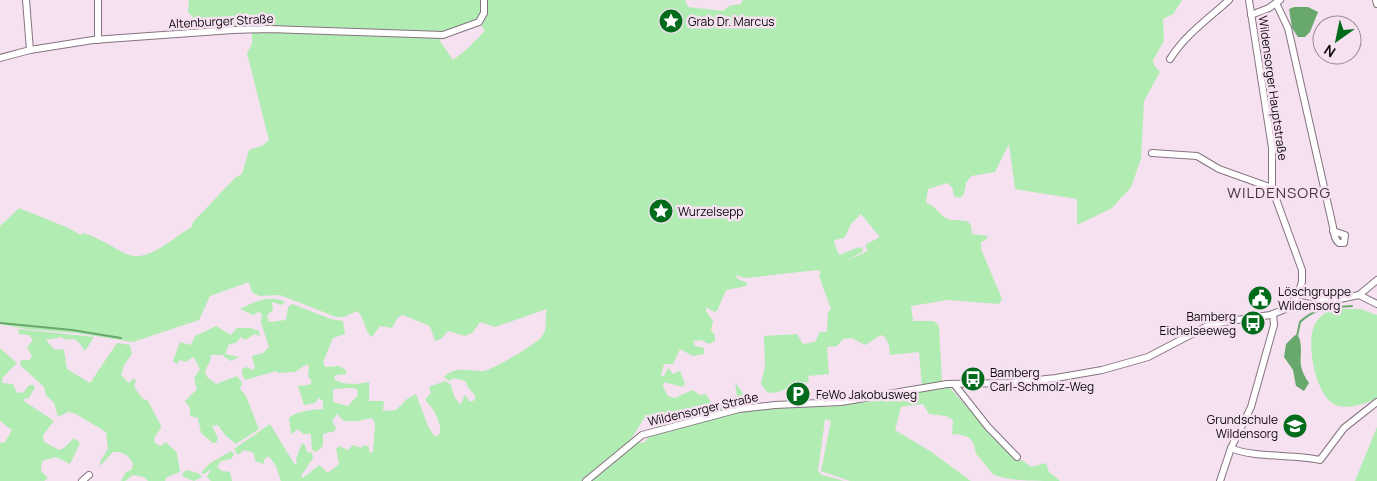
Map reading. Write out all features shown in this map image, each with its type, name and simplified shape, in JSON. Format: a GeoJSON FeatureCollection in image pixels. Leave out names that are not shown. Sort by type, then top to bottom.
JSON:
{"type":"FeatureCollection","features":[{"type":"Feature","properties":{"kind":"street"},"geometry":{"type":"LineString","coordinates":[[26,0],[30,50]]}},
{"type":"Feature","properties":{"kind":"street"},"geometry":{"type":"LineString","coordinates":[[98,0],[98,40]]}},
{"type":"Feature","properties":{"kind":"street","name":"Altenburger Straße"},"geometry":{"type":"LineString","coordinates":[[0,58],[30,50],[98,40],[269,29],[437,35],[476,24],[484,13],[484,0]]}},
{"type":"Feature","properties":{"kind":"street"},"geometry":{"type":"LineString","coordinates":[[1170,59],[1183,40],[1196,27],[1229,0]]}},
{"type":"Feature","properties":{"kind":"street","name":"Wildensorger Hauptstraße"},"geometry":{"type":"LineString","coordinates":[[1249,0],[1272,148],[1272,188],[1300,263],[1302,282],[1298,294]]}},
{"type":"Feature","properties":{"kind":"street"},"geometry":{"type":"LineString","coordinates":[[1251,15],[1262,12],[1278,2],[1288,28],[1334,231]]}},
{"type":"Feature","properties":{"kind":"street"},"geometry":{"type":"LineString","coordinates":[[1152,153],[1196,156],[1226,173],[1272,188]]}},
{"type":"Feature","properties":{"kind":"street"},"geometry":{"type":"LineString","coordinates":[[954,384],[1032,381],[1102,370],[1148,357],[1211,324],[1273,314],[1291,305],[1298,294],[1330,301],[1359,295],[1377,280]]}},
{"type":"Feature","properties":{"kind":"street"},"geometry":{"type":"LineString","coordinates":[[1359,295],[1377,304]]}},
{"type":"Feature","properties":{"kind":"street"},"geometry":{"type":"LineString","coordinates":[[1220,481],[1231,448],[1252,407],[1272,332],[1273,314]]}},
{"type":"Feature","properties":{"kind":"street"},"geometry":{"type":"LineString","coordinates":[[954,384],[988,427],[1017,457]]}},
{"type":"Feature","properties":{"kind":"street","name":"Wildensorger Straße"},"geometry":{"type":"LineString","coordinates":[[586,481],[642,435],[757,406],[841,402],[880,393],[909,392],[954,384]]}},
{"type":"Feature","properties":{"kind":"street"},"geometry":{"type":"LineString","coordinates":[[1231,448],[1242,452],[1294,455],[1320,460],[1344,428],[1377,402]]}},
{"type":"Feature","properties":{"kind":"street"},"geometry":{"type":"LineString","coordinates":[[82,481],[89,475]]}},
{"type":"Feature","properties":{"kind":"shaded area"},"geometry":{"type":"Polygon","coordinates":[[[189,0],[685,0],[688,7],[723,11],[729,6],[741,4],[743,0],[1182,0],[1173,14],[1163,19],[1164,41],[1153,60],[1154,65],[1160,72],[1144,101],[1141,159],[1131,187],[1112,208],[1077,225],[1077,199],[1015,189],[1009,144],[995,172],[971,176],[966,183],[964,194],[960,198],[954,196],[952,187],[947,183],[928,189],[926,202],[943,216],[949,219],[967,221],[971,225],[972,234],[988,236],[986,240],[981,242],[981,249],[1002,299],[999,304],[948,300],[911,306],[913,321],[934,321],[939,326],[942,383],[922,385],[919,352],[890,355],[889,345],[885,337],[881,335],[865,345],[852,338],[843,339],[837,346],[827,347],[829,374],[808,376],[809,381],[806,383],[774,393],[767,392],[761,384],[765,366],[764,336],[797,334],[803,344],[815,342],[820,332],[827,332],[828,312],[831,309],[819,276],[821,272],[817,270],[746,278],[735,275],[738,279],[747,283],[747,286],[726,290],[717,311],[714,312],[706,307],[706,311],[713,321],[711,330],[715,335],[715,341],[709,344],[701,340],[693,341],[695,346],[704,348],[704,354],[693,356],[680,349],[673,364],[664,364],[661,376],[664,376],[668,368],[673,374],[680,371],[685,384],[682,387],[664,382],[663,387],[668,396],[675,398],[692,390],[700,395],[706,394],[712,404],[723,403],[726,398],[737,396],[735,382],[751,405],[766,402],[829,407],[886,395],[905,395],[949,387],[1016,461],[1022,460],[1031,467],[1046,463],[1049,472],[1060,481],[1017,480],[994,475],[976,454],[972,440],[966,436],[952,434],[953,420],[946,416],[929,414],[923,404],[901,407],[895,430],[930,451],[971,481],[850,481],[821,471],[831,421],[825,419],[818,471],[822,475],[844,481],[281,481],[276,466],[269,456],[264,460],[264,464],[255,461],[254,453],[244,450],[238,455],[234,449],[270,424],[295,465],[297,464],[296,459],[302,443],[305,445],[307,452],[312,453],[313,458],[301,476],[303,478],[319,465],[328,473],[339,464],[336,449],[339,446],[348,450],[353,445],[361,448],[365,445],[369,447],[369,452],[373,453],[375,423],[372,418],[344,421],[337,414],[332,421],[336,428],[335,431],[323,434],[323,446],[316,452],[312,450],[311,434],[303,434],[298,429],[291,434],[289,418],[301,412],[323,409],[323,401],[319,398],[315,403],[304,405],[298,386],[309,385],[312,382],[308,376],[309,367],[307,364],[295,372],[279,373],[276,371],[245,380],[242,369],[247,367],[252,370],[255,368],[252,356],[263,353],[269,347],[261,323],[262,314],[258,312],[253,315],[240,309],[256,302],[274,299],[285,302],[282,305],[272,302],[273,310],[267,315],[269,322],[286,320],[288,307],[292,304],[331,319],[343,321],[345,334],[333,338],[323,362],[325,367],[339,366],[346,370],[346,374],[335,375],[334,379],[347,384],[369,382],[369,401],[384,401],[383,411],[396,410],[407,399],[416,394],[428,426],[435,437],[440,434],[440,425],[431,407],[425,400],[431,393],[429,387],[445,381],[451,385],[454,396],[460,405],[465,395],[470,402],[475,400],[475,395],[465,381],[454,378],[449,381],[444,377],[458,370],[484,371],[516,355],[543,335],[547,309],[495,327],[480,322],[473,332],[465,336],[448,331],[441,339],[435,341],[430,326],[403,315],[398,317],[392,328],[380,326],[372,337],[357,311],[344,317],[336,317],[280,295],[259,296],[252,292],[249,282],[210,296],[199,320],[133,342],[0,324],[0,226],[19,208],[81,235],[84,233],[90,235],[126,254],[143,255],[161,248],[192,227],[193,222],[236,177],[242,174],[249,150],[262,146],[269,140],[247,53],[252,44],[252,33],[187,32],[187,22],[195,19],[188,12],[189,0]],[[481,25],[439,40],[453,60],[485,31],[481,25]],[[861,214],[851,224],[844,238],[834,242],[839,255],[859,247],[863,249],[862,252],[846,261],[868,251],[865,245],[880,237],[861,214]],[[333,389],[333,402],[348,406],[358,395],[357,389],[333,389]],[[646,415],[630,441],[643,443],[658,429],[646,415]]]}},
{"type":"Feature","properties":{"kind":"shaded area"},"geometry":{"type":"Polygon","coordinates":[[[1308,7],[1318,12],[1317,15],[1312,15],[1312,27],[1305,37],[1298,37],[1292,28],[1289,9],[1308,7]]]}},
{"type":"Feature","properties":{"kind":"shaded area"},"geometry":{"type":"Polygon","coordinates":[[[1330,309],[1360,309],[1377,315],[1377,398],[1364,404],[1339,406],[1331,402],[1319,384],[1312,358],[1312,335],[1317,321],[1330,309]]]}},
{"type":"Feature","properties":{"kind":"shaded area"},"geometry":{"type":"Polygon","coordinates":[[[216,326],[231,335],[237,328],[250,328],[259,331],[260,336],[255,334],[245,340],[241,337],[236,343],[229,344],[225,354],[239,357],[231,361],[222,355],[210,355],[211,359],[205,371],[207,377],[216,384],[237,376],[242,383],[240,389],[246,396],[259,429],[236,444],[225,435],[218,425],[212,426],[218,438],[216,443],[213,443],[201,433],[198,418],[190,416],[190,408],[185,401],[197,389],[194,378],[200,369],[194,357],[185,362],[180,360],[177,364],[173,361],[180,342],[191,345],[195,336],[216,326]]]}},
{"type":"Feature","properties":{"kind":"shaded area"},"geometry":{"type":"Polygon","coordinates":[[[18,329],[94,337],[85,351],[79,342],[73,339],[61,337],[46,340],[54,349],[64,350],[67,369],[90,383],[117,343],[130,345],[132,354],[124,365],[121,375],[129,383],[133,379],[136,380],[134,387],[142,398],[148,401],[161,426],[154,438],[155,443],[161,446],[166,442],[177,453],[180,472],[167,477],[165,481],[148,481],[144,477],[133,475],[125,481],[121,481],[126,472],[131,470],[133,464],[127,456],[116,452],[113,452],[100,466],[100,462],[108,449],[106,432],[74,413],[68,412],[58,417],[54,403],[46,395],[44,387],[20,365],[21,360],[29,360],[32,356],[27,347],[33,340],[29,335],[19,334],[18,329]]]}},
{"type":"Feature","properties":{"kind":"shaded area"},"geometry":{"type":"Polygon","coordinates":[[[1295,335],[1299,337],[1302,369],[1309,383],[1304,391],[1296,386],[1293,370],[1284,357],[1286,344],[1295,335]]]}},
{"type":"Feature","properties":{"kind":"shaded area"},"geometry":{"type":"Polygon","coordinates":[[[0,348],[17,363],[3,377],[2,383],[13,384],[17,393],[24,392],[29,385],[33,385],[35,387],[29,398],[24,399],[24,401],[54,421],[43,435],[44,442],[59,450],[64,448],[74,438],[80,443],[70,464],[56,457],[42,461],[41,471],[48,478],[44,481],[0,481],[0,443],[5,442],[12,430],[0,421],[0,348]]]}},
{"type":"Feature","properties":{"kind":"shaded area"},"geometry":{"type":"Polygon","coordinates":[[[1377,427],[1377,481],[1355,481],[1377,427]]]}},
{"type":"Feature","properties":{"kind":"shaded area"},"geometry":{"type":"Polygon","coordinates":[[[231,451],[234,454],[231,459],[221,461],[217,467],[222,471],[230,472],[232,481],[211,481],[207,477],[211,469],[204,474],[201,473],[209,464],[231,451]]]}},
{"type":"Feature","properties":{"kind":"shaded area"},"geometry":{"type":"Polygon","coordinates":[[[186,470],[198,473],[202,477],[194,481],[184,477],[182,474],[186,470]]]}},
{"type":"Feature","properties":{"kind":"waterway"},"geometry":{"type":"LineString","coordinates":[[1297,336],[1300,322],[1312,313],[1331,308],[1352,306]]}},
{"type":"Feature","properties":{"kind":"waterway"},"geometry":{"type":"LineString","coordinates":[[0,323],[72,330],[121,338]]}},
{"type":"Feature","properties":{"kind":"place","name":"Grab Dr. Marcus"},"geometry":{"type":"Point","coordinates":[671,21]}},
{"type":"Feature","properties":{"kind":"place","name":"Wurzelsepp"},"geometry":{"type":"Point","coordinates":[661,211]}},
{"type":"Feature","properties":{"kind":"place","name":"Löschgruppe Wildensorg"},"geometry":{"type":"Point","coordinates":[1260,298]}},
{"type":"Feature","properties":{"kind":"place","name":"Bamberg Eichelseeweg"},"geometry":{"type":"Point","coordinates":[1253,323]}},
{"type":"Feature","properties":{"kind":"place","name":"Bamberg Carl-Schmolz-Weg"},"geometry":{"type":"Point","coordinates":[973,379]}},
{"type":"Feature","properties":{"kind":"place","name":"FeWo Jakobusweg"},"geometry":{"type":"Point","coordinates":[798,394]}},
{"type":"Feature","properties":{"kind":"place","name":"Grundschule Wildensorg"},"geometry":{"type":"Point","coordinates":[1295,426]}},
{"type":"Feature","properties":{"kind":"district","name":"WILDENSORG"},"geometry":{"type":"Point","coordinates":[1279,192]}}]}
